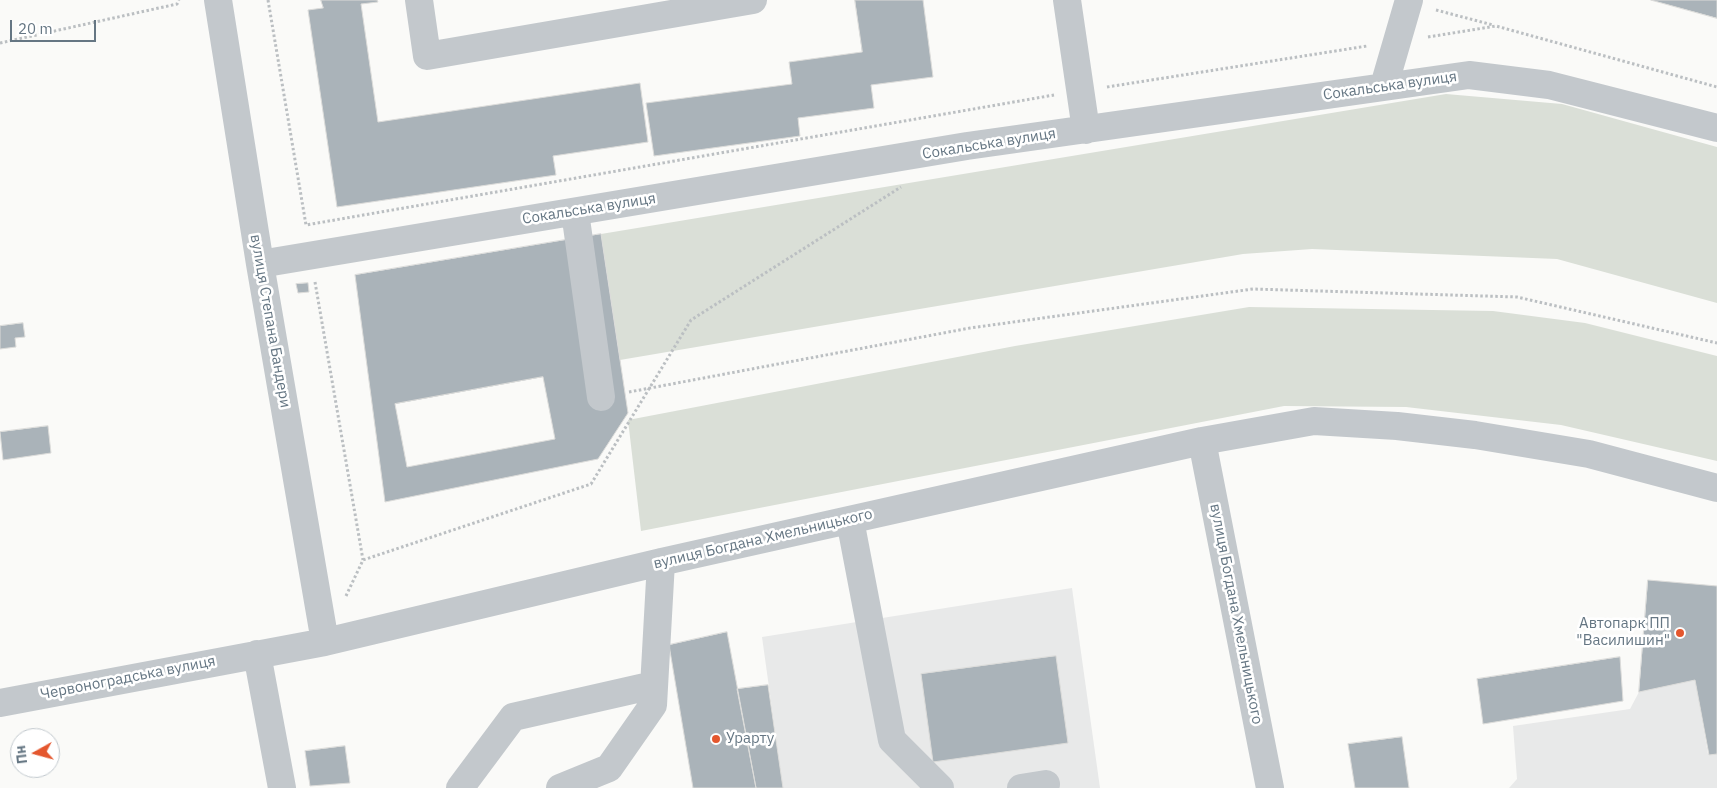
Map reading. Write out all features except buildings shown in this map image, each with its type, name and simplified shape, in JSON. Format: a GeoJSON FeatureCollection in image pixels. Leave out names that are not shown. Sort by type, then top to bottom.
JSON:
{"type":"FeatureCollection","features":[{"type":"Feature","properties":{"kind":"street","name":"вулиця Степана Бандери"},"geometry":{"type":"LineString","coordinates":[[218,0],[260,264],[325,642]]}},
{"type":"Feature","properties":{"kind":"street"},"geometry":{"type":"LineString","coordinates":[[419,0],[427,56],[754,0]]}},
{"type":"Feature","properties":{"kind":"street"},"geometry":{"type":"LineString","coordinates":[[1067,0],[1086,130]]}},
{"type":"Feature","properties":{"kind":"street"},"geometry":{"type":"LineString","coordinates":[[1384,86],[1409,1]]}},
{"type":"Feature","properties":{"kind":"street","name":"Сокальська вулиця"},"geometry":{"type":"LineString","coordinates":[[260,264],[968,146],[1469,74],[1550,85],[1717,128]]}},
{"type":"Feature","properties":{"kind":"street"},"geometry":{"type":"LineString","coordinates":[[574,212],[601,397]]}},
{"type":"Feature","properties":{"kind":"street","name":"вулиця Богдана Хмельницького"},"geometry":{"type":"LineString","coordinates":[[257,654],[325,642],[660,562],[1202,440],[1314,421],[1397,426],[1474,435],[1588,454],[1717,488]]}},
{"type":"Feature","properties":{"kind":"street","name":"вулиця Богдана Хмельницького"},"geometry":{"type":"LineString","coordinates":[[1202,440],[1270,788]]}},
{"type":"Feature","properties":{"kind":"street"},"geometry":{"type":"LineString","coordinates":[[850,520],[892,740],[940,788]]}},
{"type":"Feature","properties":{"kind":"street"},"geometry":{"type":"LineString","coordinates":[[560,788],[609,768],[653,705],[660,562]]}},
{"type":"Feature","properties":{"kind":"street"},"geometry":{"type":"LineString","coordinates":[[257,654],[282,788]]}},
{"type":"Feature","properties":{"kind":"street","name":"Червоноградська вулиця"},"geometry":{"type":"LineString","coordinates":[[0,703],[257,654]]}},
{"type":"Feature","properties":{"kind":"street"},"geometry":{"type":"LineString","coordinates":[[460,788],[513,718],[654,685]]}},
{"type":"Feature","properties":{"kind":"path"},"geometry":{"type":"LineString","coordinates":[[0,43],[177,4],[179,0]]}},
{"type":"Feature","properties":{"kind":"path"},"geometry":{"type":"LineString","coordinates":[[268,0],[363,560],[346,596]]}},
{"type":"Feature","properties":{"kind":"path"},"geometry":{"type":"LineString","coordinates":[[1409,1],[1717,87]]}},
{"type":"Feature","properties":{"kind":"path"},"geometry":{"type":"LineString","coordinates":[[306,225],[1080,91],[1496,26]]}},
{"type":"Feature","properties":{"kind":"path"},"geometry":{"type":"LineString","coordinates":[[363,560],[591,484],[691,320],[909,183]]}},
{"type":"Feature","properties":{"kind":"path"},"geometry":{"type":"LineString","coordinates":[[601,397],[970,328],[1253,289],[1517,297],[1717,343]]}},
{"type":"Feature","properties":{"kind":"shaded area"},"geometry":{"type":"Polygon","coordinates":[[[1446,94],[1562,104],[1717,147],[1717,303],[1557,259],[1312,249],[1243,254],[620,360],[601,234],[1446,94]]]}},
{"type":"Feature","properties":{"kind":"shaded area"},"geometry":{"type":"Polygon","coordinates":[[[1249,307],[1493,311],[1585,323],[1717,356],[1717,461],[1561,425],[1406,407],[1284,406],[641,531],[628,420],[1015,346],[1249,307]]]}},
{"type":"Feature","properties":{"kind":"shaded area"},"geometry":{"type":"Polygon","coordinates":[[[1072,588],[1100,788],[783,788],[762,637],[1072,588]]]}},
{"type":"Feature","properties":{"kind":"shaded area"},"geometry":{"type":"Polygon","coordinates":[[[1695,680],[1708,754],[1717,754],[1717,788],[1509,788],[1517,779],[1513,726],[1630,709],[1639,692],[1695,680]]]}},
{"type":"Feature","properties":{"kind":"place","name":"Автопарк ПП \"Василишин\""},"geometry":{"type":"Point","coordinates":[1680,633]}},
{"type":"Feature","properties":{"kind":"place","name":"Урарту"},"geometry":{"type":"Point","coordinates":[716,739]}}]}
